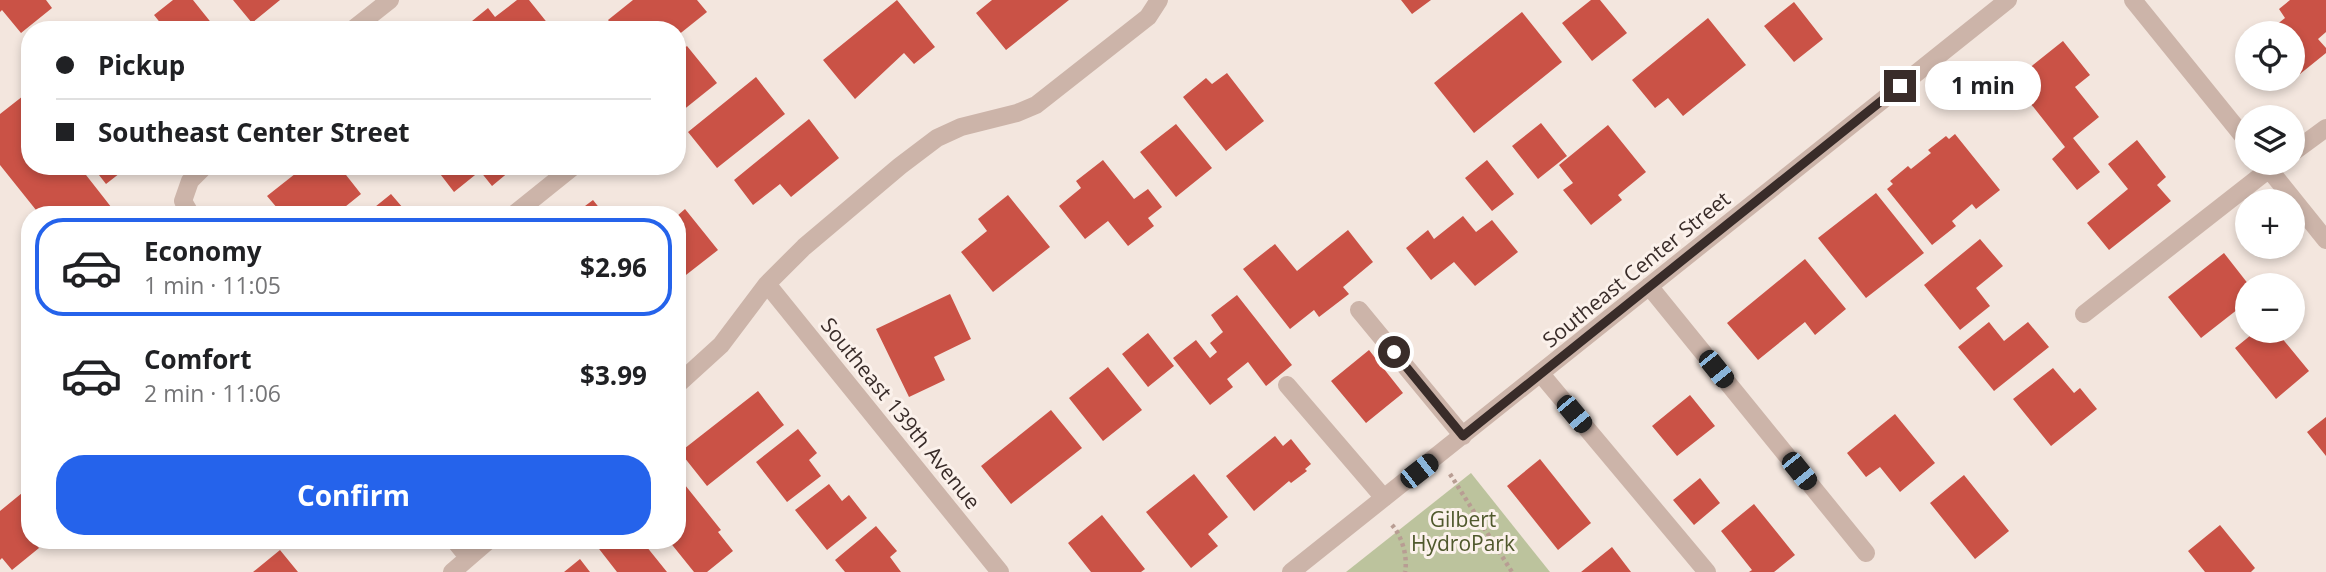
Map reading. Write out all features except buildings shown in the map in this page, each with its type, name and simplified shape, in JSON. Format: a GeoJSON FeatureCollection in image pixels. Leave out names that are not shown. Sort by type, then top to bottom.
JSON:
{"type":"FeatureCollection","features":[{"type":"Feature","properties":{"kind":"street"},"geometry":{"type":"LineString","coordinates":[[363,21],[390,0]]}},
{"type":"Feature","properties":{"kind":"street"},"geometry":{"type":"LineString","coordinates":[[686,377],[721,345],[767,284],[804,247],[900,166],[937,138],[961,127],[1017,113],[1037,105],[1148,17],[1159,0]]}},
{"type":"Feature","properties":{"kind":"street","name":"Southeast Center Street"},"geometry":{"type":"LineString","coordinates":[[1291,572],[2008,0]]}},
{"type":"Feature","properties":{"kind":"street"},"geometry":{"type":"LineString","coordinates":[[2133,0],[2235,126]]}},
{"type":"Feature","properties":{"kind":"street"},"geometry":{"type":"LineString","coordinates":[[2305,143],[2326,128]]}},
{"type":"Feature","properties":{"kind":"street"},"geometry":{"type":"LineString","coordinates":[[187,206],[190,181],[196,175]]}},
{"type":"Feature","properties":{"kind":"street"},"geometry":{"type":"LineString","coordinates":[[524,206],[563,175]]}},
{"type":"Feature","properties":{"kind":"street"},"geometry":{"type":"LineString","coordinates":[[2084,314],[2258,175]]}},
{"type":"Feature","properties":{"kind":"street"},"geometry":{"type":"LineString","coordinates":[[2277,175],[2326,240]]}},
{"type":"Feature","properties":{"kind":"street","name":"Southeast 139th Avenue"},"geometry":{"type":"LineString","coordinates":[[767,284],[1000,572]]}},
{"type":"Feature","properties":{"kind":"street"},"geometry":{"type":"LineString","coordinates":[[1649,286],[1866,554]]}},
{"type":"Feature","properties":{"kind":"street"},"geometry":{"type":"LineString","coordinates":[[1359,310],[1463,436]]}},
{"type":"Feature","properties":{"kind":"street"},"geometry":{"type":"LineString","coordinates":[[1541,374],[1707,572]]}},
{"type":"Feature","properties":{"kind":"street"},"geometry":{"type":"LineString","coordinates":[[1287,385],[1380,502]]}},
{"type":"Feature","properties":{"kind":"street"},"geometry":{"type":"LineString","coordinates":[[462,549],[468,557]]}},
{"type":"Feature","properties":{"kind":"street"},"geometry":{"type":"LineString","coordinates":[[452,572],[478,549]]}},
{"type":"Feature","properties":{"kind":"path"},"geometry":{"type":"LineString","coordinates":[[1436,457],[1457,483],[1513,572]]}},
{"type":"Feature","properties":{"kind":"path"},"geometry":{"type":"LineString","coordinates":[[1380,502],[1396,530],[1406,558],[1405,572]]}},
{"type":"Feature","properties":{"kind":"green space","name":"Gilbert HydroPark"},"geometry":{"type":"Polygon","coordinates":[[[1471,473],[1550,572],[1346,572],[1471,473]]]}},
{"type":"Feature","properties":{"kind":"route"},"geometry":{"type":"LineString","coordinates":[[1394,352],[1463,436],[1900,86]]}}]}
